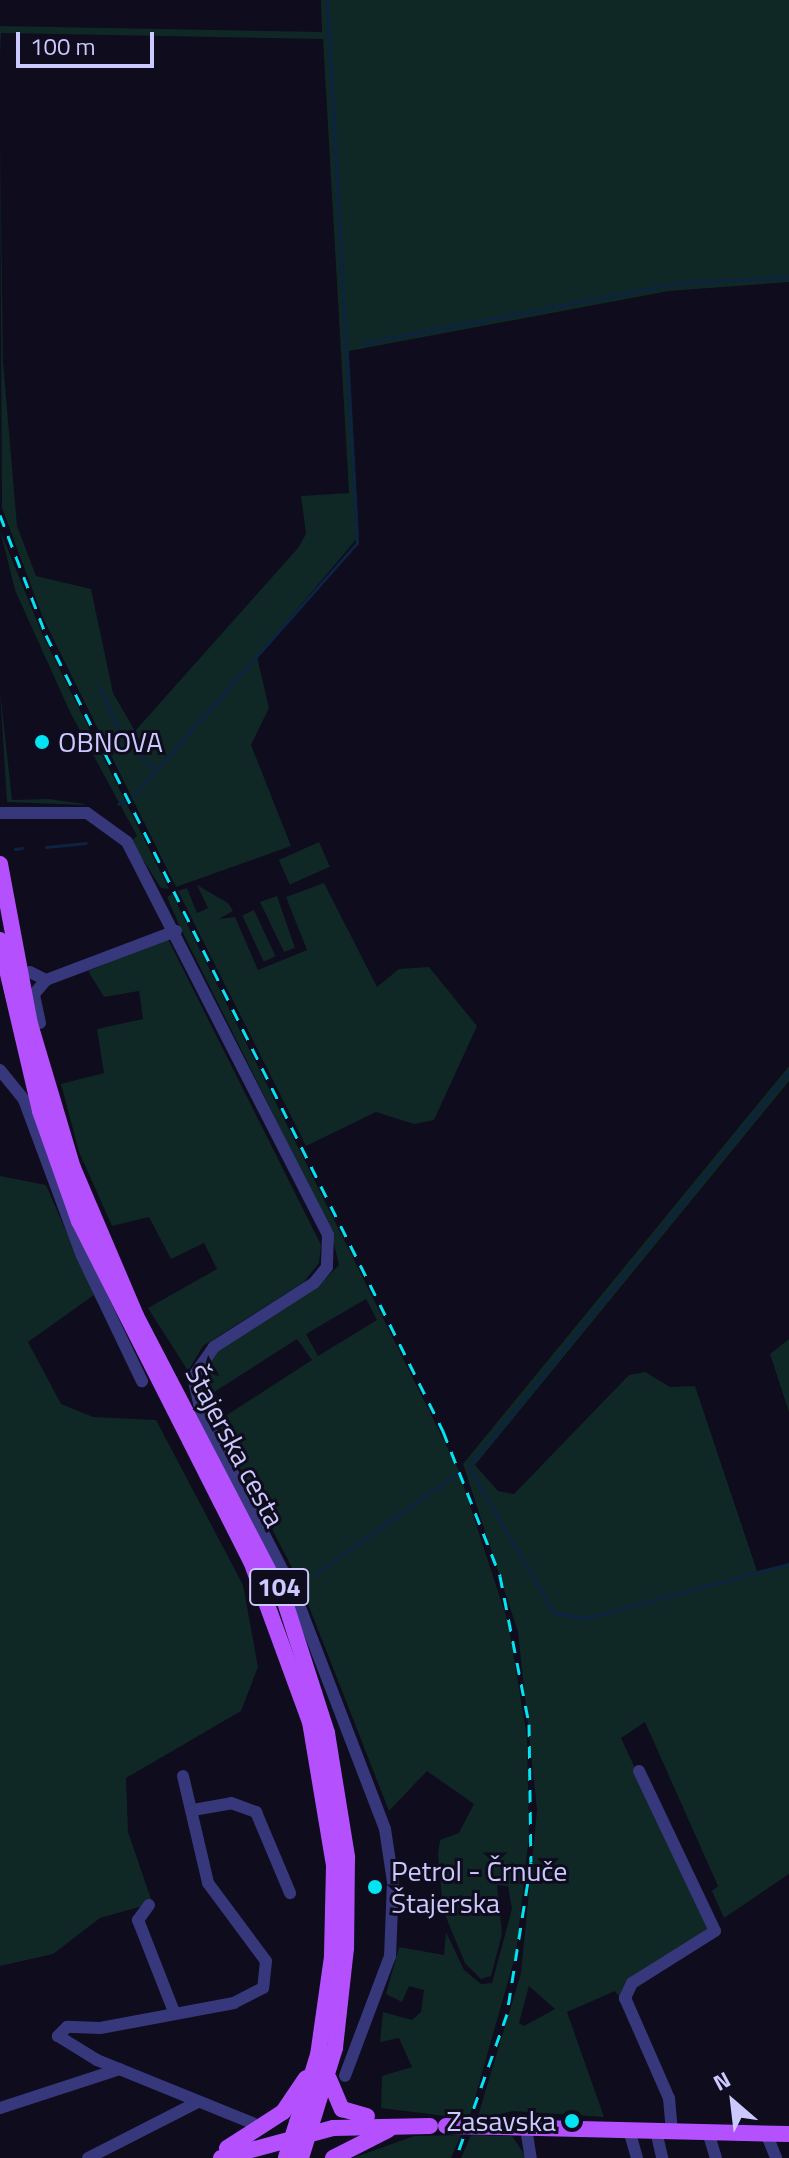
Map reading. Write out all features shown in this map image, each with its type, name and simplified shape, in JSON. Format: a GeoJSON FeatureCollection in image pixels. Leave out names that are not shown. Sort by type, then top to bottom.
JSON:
{"type":"FeatureCollection","features":[{"type":"Feature","properties":{"kind":"main road","name":"Štajerska cesta"},"geometry":{"type":"LineString","coordinates":[[0,864],[40,1065],[93,1221],[264,1555],[315,1685],[347,1857],[344,1973],[337,2077],[299,2145]]}},
{"type":"Feature","properties":{"kind":"main road","name":"Štajerska cesta"},"geometry":{"type":"LineString","coordinates":[[0,940],[40,1111],[79,1221],[251,1561],[297,1675],[334,1866],[332,1957],[318,2055],[299,2145]]}},
{"type":"Feature","properties":{"kind":"main road"},"geometry":{"type":"LineString","coordinates":[[210,2158],[283,2112],[318,2055]]}},
{"type":"Feature","properties":{"kind":"main road"},"geometry":{"type":"LineString","coordinates":[[337,2077],[347,2114],[394,2126]]}},
{"type":"Feature","properties":{"kind":"main road"},"geometry":{"type":"LineString","coordinates":[[333,2158],[394,2126]]}},
{"type":"Feature","properties":{"kind":"main road"},"geometry":{"type":"LineString","coordinates":[[221,2158],[394,2126],[789,2134]]}},
{"type":"Feature","properties":{"kind":"main road"},"geometry":{"type":"LineString","coordinates":[[247,2158],[299,2145]]}},
{"type":"Feature","properties":{"kind":"street"},"geometry":{"type":"LineString","coordinates":[[0,813],[64,809],[115,831],[143,863],[328,1235],[327,1267],[314,1283],[214,1347],[193,1377],[201,1411],[296,1597],[385,1829],[393,1882],[390,1956],[337,2077]]}},
{"type":"Feature","properties":{"kind":"street"},"geometry":{"type":"LineString","coordinates":[[40,1023],[30,972],[46,980],[176,931]]}},
{"type":"Feature","properties":{"kind":"street"},"geometry":{"type":"LineString","coordinates":[[0,1070],[24,1100],[65,1215],[142,1381]]}},
{"type":"Feature","properties":{"kind":"street"},"geometry":{"type":"LineString","coordinates":[[639,1771],[715,1931],[632,1983],[625,1998],[669,2098],[662,2158]]}},
{"type":"Feature","properties":{"kind":"street"},"geometry":{"type":"LineString","coordinates":[[183,1776],[208,1883],[259,1949],[267,1975],[251,1997],[58,2032],[64,2043],[255,2124]]}},
{"type":"Feature","properties":{"kind":"street"},"geometry":{"type":"LineString","coordinates":[[193,1810],[231,1803],[256,1812],[290,1893]]}},
{"type":"Feature","properties":{"kind":"street"},"geometry":{"type":"LineString","coordinates":[[149,1905],[138,1920],[174,2012]]}},
{"type":"Feature","properties":{"kind":"street"},"geometry":{"type":"LineString","coordinates":[[0,2108],[120,2069]]}},
{"type":"Feature","properties":{"kind":"street"},"geometry":{"type":"LineString","coordinates":[[88,2158],[198,2102]]}},
{"type":"Feature","properties":{"kind":"street"},"geometry":{"type":"LineString","coordinates":[[526,2128],[531,2158]]}},
{"type":"Feature","properties":{"kind":"street"},"geometry":{"type":"LineString","coordinates":[[629,2130],[637,2158]]}},
{"type":"Feature","properties":{"kind":"street"},"geometry":{"type":"LineString","coordinates":[[708,2132],[716,2158]]}},
{"type":"Feature","properties":{"kind":"street"},"geometry":{"type":"LineString","coordinates":[[766,2133],[776,2158]]}},
{"type":"Feature","properties":{"kind":"green space"},"geometry":{"type":"Polygon","coordinates":[[[321,0],[789,0],[789,282],[669,291],[349,351],[359,536],[257,657],[269,708],[251,745],[291,846],[176,887],[43,618],[2,508],[0,133],[3,362],[17,526],[36,576],[91,589],[113,693],[135,731],[298,548],[306,534],[301,496],[349,493],[323,39],[1,33],[0,56],[0,26],[322,32],[321,0]]]}},
{"type":"Feature","properties":{"kind":"green space"},"geometry":{"type":"Polygon","coordinates":[[[0,530],[43,636],[169,889],[161,888],[131,841],[137,836],[70,712],[15,590],[0,530]]]}},
{"type":"Feature","properties":{"kind":"green space"},"geometry":{"type":"Polygon","coordinates":[[[0,691],[12,800],[49,799],[84,805],[7,802],[0,691]]]}},
{"type":"Feature","properties":{"kind":"green space"},"geometry":{"type":"Polygon","coordinates":[[[319,842],[330,867],[290,885],[279,860],[319,842]]]}},
{"type":"Feature","properties":{"kind":"green space"},"geometry":{"type":"Polygon","coordinates":[[[324,883],[377,987],[399,969],[429,967],[477,1026],[434,1120],[414,1124],[376,1112],[306,1146],[178,891],[187,888],[197,913],[208,908],[197,885],[228,903],[233,911],[219,919],[235,917],[258,970],[307,950],[286,897],[324,883]]]}},
{"type":"Feature","properties":{"kind":"green space"},"geometry":{"type":"Polygon","coordinates":[[[172,894],[458,1469],[508,1622],[527,1737],[529,1836],[516,1953],[469,2119],[381,2108],[382,2076],[412,2067],[399,2038],[380,2042],[383,2012],[412,2020],[421,2012],[424,1990],[409,1986],[402,2002],[386,1994],[399,1947],[444,1955],[446,1932],[464,1970],[481,1984],[492,1983],[512,1909],[508,1886],[497,1885],[502,1934],[491,1976],[481,1979],[465,1963],[443,1910],[438,1854],[440,1840],[459,1833],[474,1804],[427,1771],[389,1811],[299,1581],[216,1422],[312,1360],[297,1339],[208,1396],[202,1386],[214,1352],[315,1289],[339,1265],[330,1228],[167,897],[172,894]],[[366,1299],[306,1334],[318,1356],[377,1320],[366,1299]]]}},
{"type":"Feature","properties":{"kind":"green space"},"geometry":{"type":"Polygon","coordinates":[[[277,896],[295,948],[284,952],[260,902],[277,896]]]}},
{"type":"Feature","properties":{"kind":"green space"},"geometry":{"type":"Polygon","coordinates":[[[254,910],[276,956],[264,962],[242,915],[254,910]]]}},
{"type":"Feature","properties":{"kind":"green space"},"geometry":{"type":"Polygon","coordinates":[[[168,939],[321,1245],[319,1263],[304,1282],[203,1346],[188,1371],[148,1308],[217,1269],[204,1243],[171,1259],[149,1217],[112,1226],[79,1152],[61,1084],[104,1073],[97,1029],[143,1019],[139,991],[104,997],[88,971],[168,939]]]}},
{"type":"Feature","properties":{"kind":"green space"},"geometry":{"type":"Polygon","coordinates":[[[789,1066],[789,1081],[475,1465],[498,1491],[514,1494],[629,1375],[645,1372],[670,1387],[695,1386],[757,1571],[789,1563],[789,1874],[724,1918],[712,1891],[718,1886],[645,1722],[621,1738],[710,1928],[642,1973],[623,2002],[615,1991],[567,2012],[604,2117],[513,2111],[477,2119],[521,1973],[537,1810],[518,1632],[463,1464],[789,1066]],[[529,1986],[519,2023],[524,2026],[555,2009],[529,1986]]]}},
{"type":"Feature","properties":{"kind":"green space"},"geometry":{"type":"Polygon","coordinates":[[[0,1176],[46,1185],[94,1295],[28,1342],[61,1404],[93,1417],[156,1420],[243,1585],[258,1667],[241,1711],[126,1778],[128,1832],[151,1899],[146,1905],[100,1918],[53,1954],[0,1966],[0,1176]]]}},
{"type":"Feature","properties":{"kind":"green space"},"geometry":{"type":"Polygon","coordinates":[[[789,1339],[789,1412],[770,1354],[789,1339]]]}},
{"type":"Feature","properties":{"kind":"green space"},"geometry":{"type":"Polygon","coordinates":[[[461,2135],[451,2158],[353,2158],[414,2136],[461,2135]]]}},
{"type":"Feature","properties":{"kind":"green space"},"geometry":{"type":"Polygon","coordinates":[[[471,2135],[512,2136],[527,2158],[461,2158],[471,2135]]]}},
{"type":"Feature","properties":{"kind":"waterway"},"geometry":{"type":"LineString","coordinates":[[133,796],[357,543],[327,0]]}},
{"type":"Feature","properties":{"kind":"waterway"},"geometry":{"type":"LineString","coordinates":[[363,343],[678,283],[789,277]]}},
{"type":"Feature","properties":{"kind":"waterway"},"geometry":{"type":"LineString","coordinates":[[99,687],[124,740],[153,768]]}},
{"type":"Feature","properties":{"kind":"waterway"},"geometry":{"type":"LineString","coordinates":[[118,804],[124,801]]}},
{"type":"Feature","properties":{"kind":"waterway"},"geometry":{"type":"LineString","coordinates":[[46,847],[86,843]]}},
{"type":"Feature","properties":{"kind":"waterway"},"geometry":{"type":"LineString","coordinates":[[15,849],[22,848]]}},
{"type":"Feature","properties":{"kind":"waterway"},"geometry":{"type":"LineString","coordinates":[[468,1467],[789,1072]]}},
{"type":"Feature","properties":{"kind":"waterway"},"geometry":{"type":"LineString","coordinates":[[471,1471],[554,1613],[586,1618],[789,1564]]}},
{"type":"Feature","properties":{"kind":"waterway"},"geometry":{"type":"LineString","coordinates":[[315,1574],[457,1473]]}},
{"type":"Feature","properties":{"kind":"railway"},"geometry":{"type":"LineString","coordinates":[[0,515],[46,635],[443,1431],[500,1576],[529,1724],[531,1862],[507,2014],[456,2158]]}},
{"type":"Feature","properties":{"kind":"place","name":"OBNOVA"},"geometry":{"type":"Point","coordinates":[42,742]}},
{"type":"Feature","properties":{"kind":"place","name":"Petrol - Črnuče Štajerska"},"geometry":{"type":"Point","coordinates":[375,1887]}},
{"type":"Feature","properties":{"kind":"place","name":"Zasavska"},"geometry":{"type":"Point","coordinates":[572,2121]}}]}
